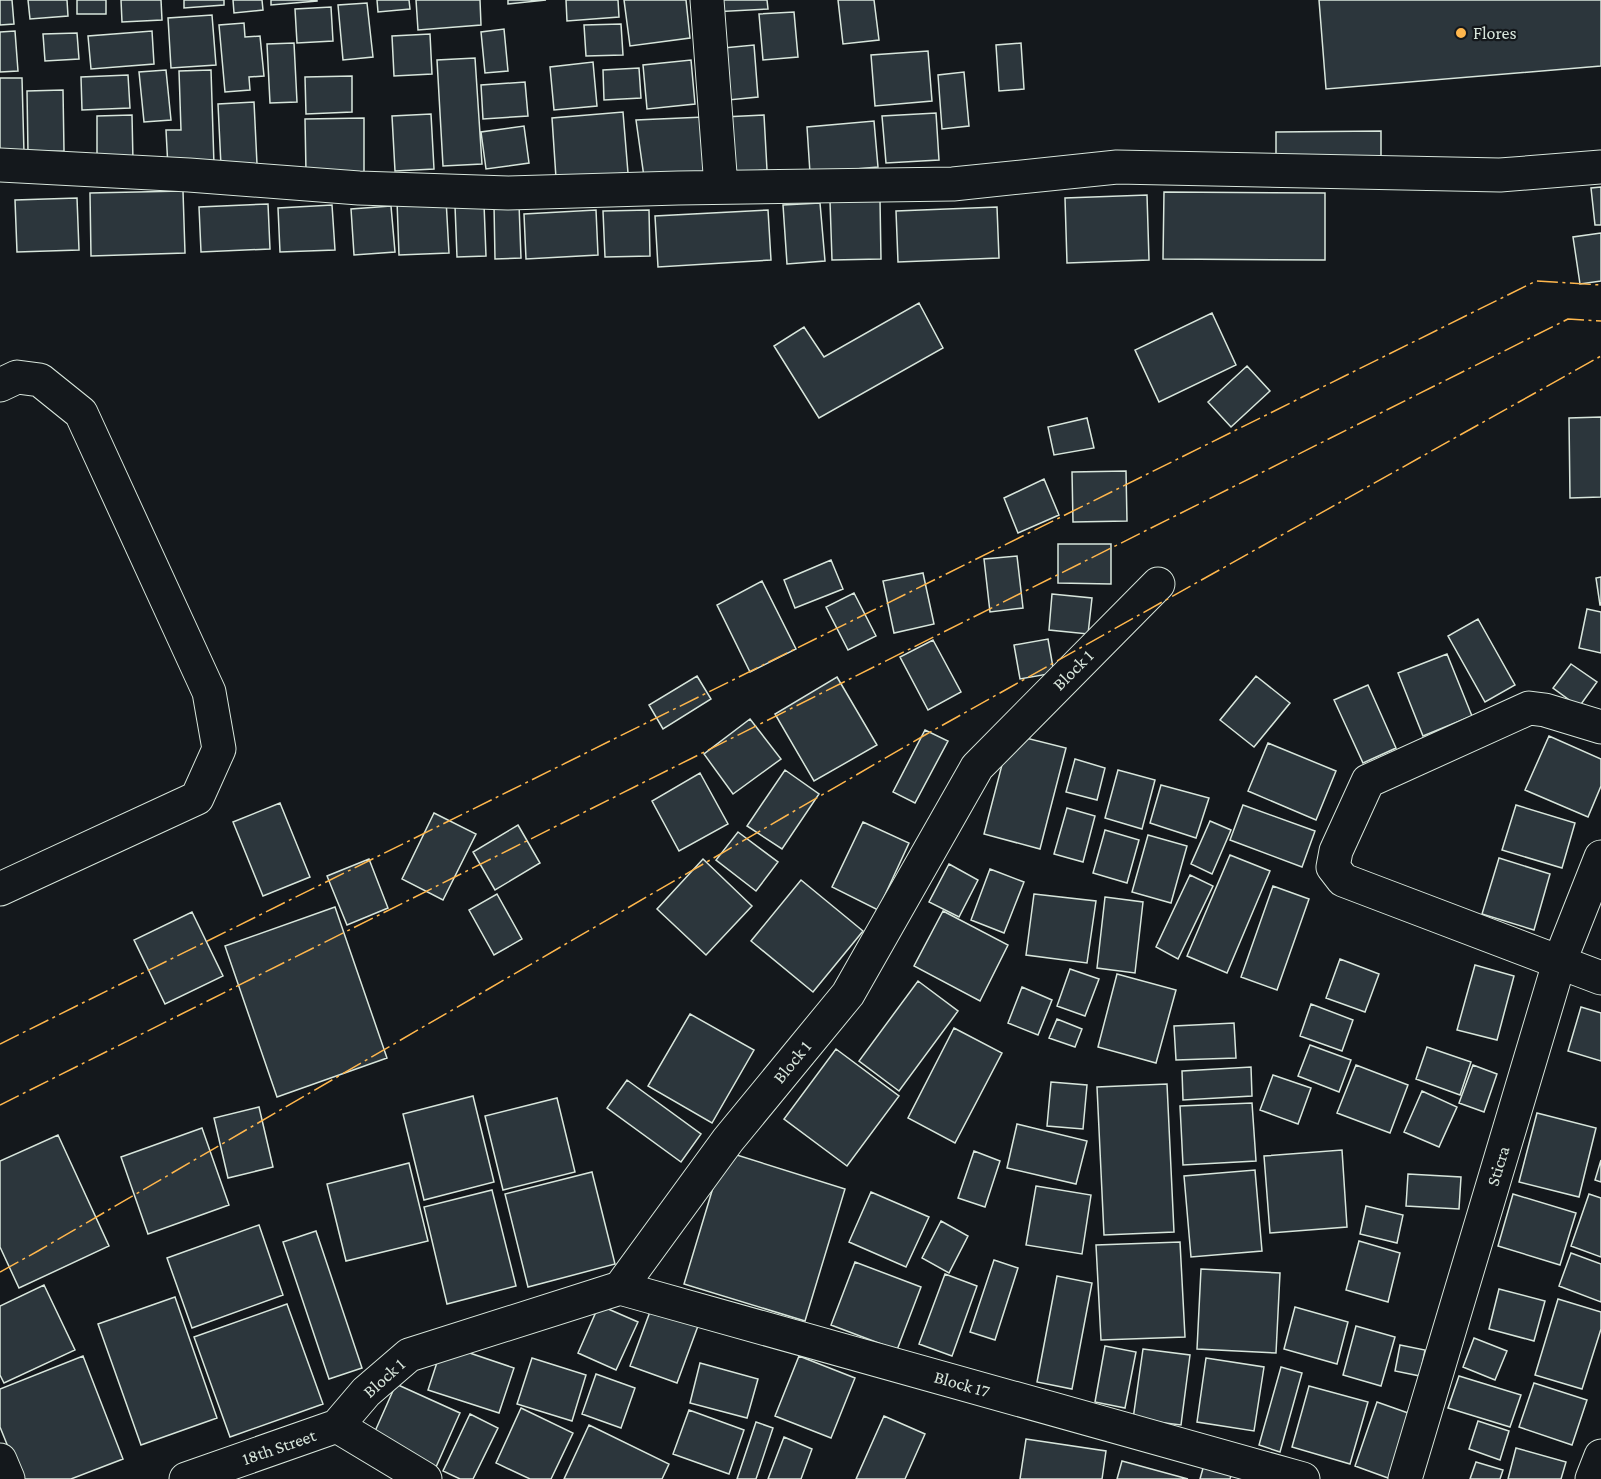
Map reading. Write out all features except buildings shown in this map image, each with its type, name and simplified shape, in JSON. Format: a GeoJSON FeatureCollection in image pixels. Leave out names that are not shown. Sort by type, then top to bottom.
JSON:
{"type":"FeatureCollection","features":[{"type":"Feature","properties":{"kind":"street"},"geometry":{"type":"LineString","coordinates":[[707,0],[721,187]]}},
{"type":"Feature","properties":{"kind":"street"},"geometry":{"type":"LineString","coordinates":[[0,165],[201,176],[358,188],[497,193],[952,184],[1117,167],[1500,175],[1601,167]]}},
{"type":"Feature","properties":{"kind":"street"},"geometry":{"type":"LineString","coordinates":[[0,385],[17,377],[40,380],[81,413],[209,692],[219,749],[197,798],[0,889]]}},
{"type":"Feature","properties":{"kind":"street","name":"Block 1"},"geometry":{"type":"LineString","coordinates":[[337,1426],[366,1392],[410,1355],[620,1288],[728,1140],[848,994],[977,767],[1158,584]]}},
{"type":"Feature","properties":{"kind":"street"},"geometry":{"type":"LineString","coordinates":[[1601,727],[1545,710],[1529,708],[1368,781],[1336,851],[1333,867],[1343,880],[1601,978]]}},
{"type":"Feature","properties":{"kind":"street","name":"Sticra"},"geometry":{"type":"LineString","coordinates":[[1405,1479],[1559,963],[1601,857]]}},
{"type":"Feature","properties":{"kind":"street","name":"Block 17"},"geometry":{"type":"LineString","coordinates":[[620,1288],[1303,1479]]}},
{"type":"Feature","properties":{"kind":"street"},"geometry":{"type":"LineString","coordinates":[[337,1426],[425,1479]]}},
{"type":"Feature","properties":{"kind":"street","name":"18th Street"},"geometry":{"type":"LineString","coordinates":[[200,1476],[337,1426]]}},
{"type":"Feature","properties":{"kind":"street"},"geometry":{"type":"LineString","coordinates":[[1592,1479],[1601,1456]]}},
{"type":"Feature","properties":{"kind":"street"},"geometry":{"type":"LineString","coordinates":[[0,1460],[8,1479]]}},
{"type":"Feature","properties":{"kind":"power"},"geometry":{"type":"LineString","coordinates":[[0,1044],[1536,281],[1601,285]]}},
{"type":"Feature","properties":{"kind":"power"},"geometry":{"type":"LineString","coordinates":[[0,1105],[1568,319],[1601,321]]}},
{"type":"Feature","properties":{"kind":"power"},"geometry":{"type":"LineString","coordinates":[[0,1272],[925,735],[1601,356]]}},
{"type":"Feature","properties":{"kind":"place","name":"Flores"},"geometry":{"type":"Point","coordinates":[1461,33]}}]}
